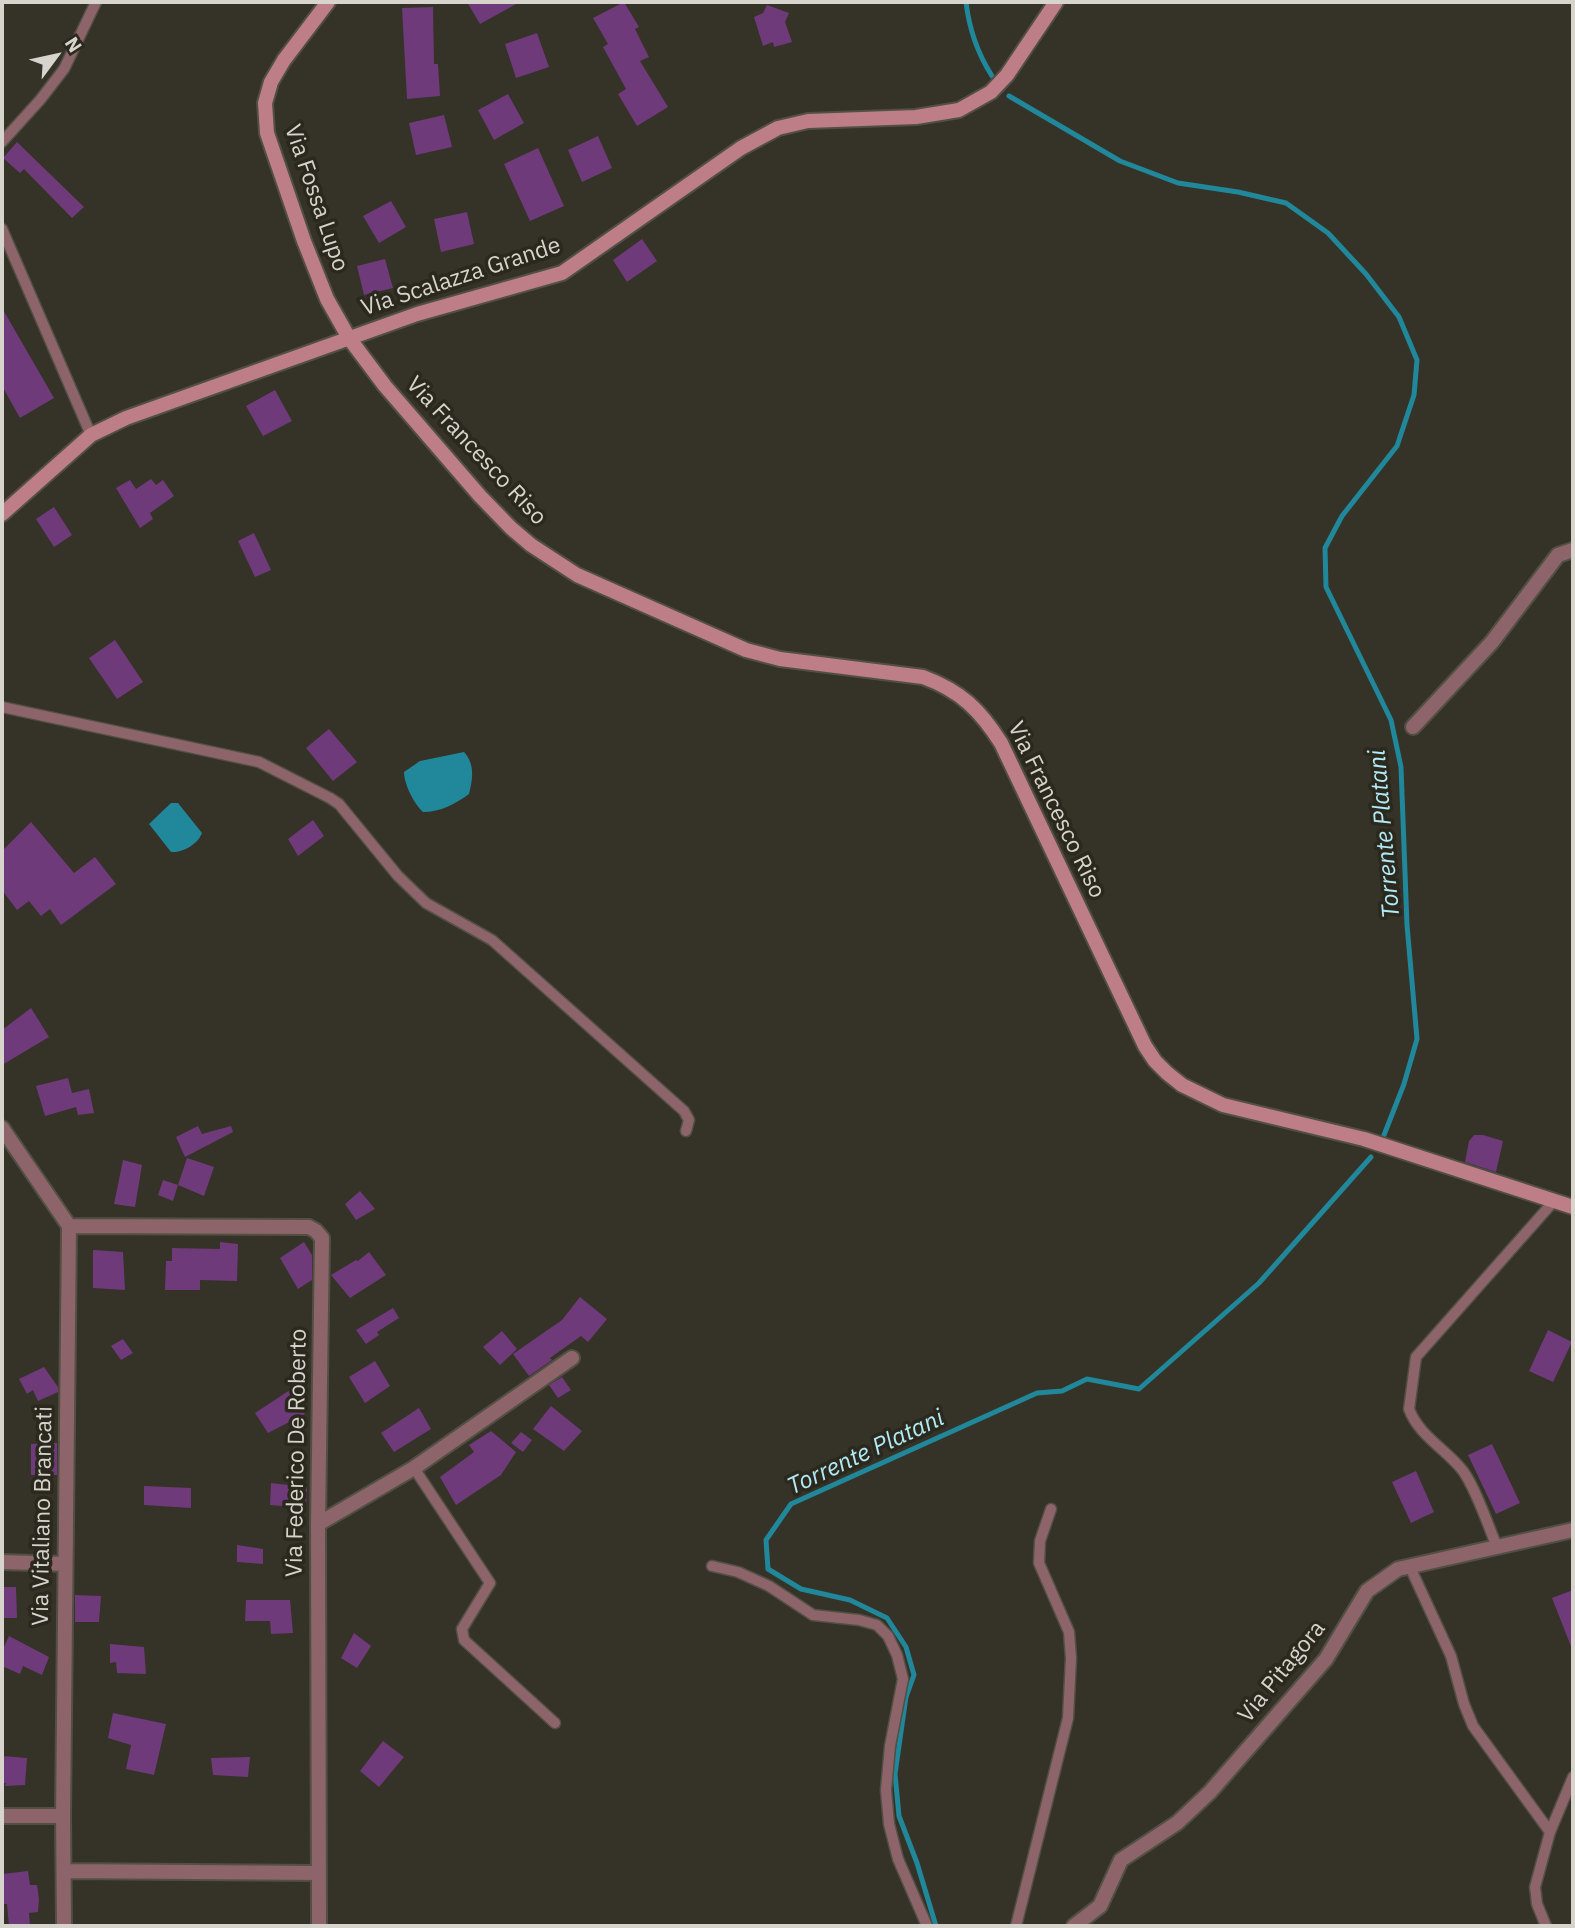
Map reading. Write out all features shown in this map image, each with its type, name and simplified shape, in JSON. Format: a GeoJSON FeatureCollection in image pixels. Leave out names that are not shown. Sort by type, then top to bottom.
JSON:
{"type":"FeatureCollection","features":[{"type":"Feature","properties":{"kind":"street","name":"Via Fossa Lupo"},"geometry":{"type":"LineString","coordinates":[[328,2],[284,60],[271,82],[265,103],[267,133],[304,241],[327,299],[349,338]]}},
{"type":"Feature","properties":{"kind":"street","name":"Via Scalazza Grande"},"geometry":{"type":"LineString","coordinates":[[2,514],[91,435],[125,418],[418,314],[562,273],[741,148],[778,128],[808,121],[916,117],[959,110],[991,92],[1007,75],[1056,2]]}},
{"type":"Feature","properties":{"kind":"street","name":"Via Francesco Riso"},"geometry":{"type":"LineString","coordinates":[[349,338],[385,386],[503,520],[531,545],[577,575],[746,650],[780,659],[923,677],[937,682],[968,702],[985,717],[1001,743],[1145,1046],[1155,1061],[1182,1085],[1223,1105],[1364,1139],[1573,1207]]}},
{"type":"Feature","properties":{"kind":"street"},"geometry":{"type":"LineString","coordinates":[[1413,727],[1492,642],[1558,555],[1573,550]]}},
{"type":"Feature","properties":{"kind":"street"},"geometry":{"type":"LineString","coordinates":[[2,1128],[69,1226]]}},
{"type":"Feature","properties":{"kind":"street","name":"Via Federico De Roberto"},"geometry":{"type":"LineString","coordinates":[[69,1226],[310,1227],[322,1238],[318,1524],[319,1926]]}},
{"type":"Feature","properties":{"kind":"street","name":"Via Vitaliano Brancati"},"geometry":{"type":"LineString","coordinates":[[64,1926],[69,1226]]}},
{"type":"Feature","properties":{"kind":"street"},"geometry":{"type":"LineString","coordinates":[[318,1524],[414,1468],[572,1358]]}},
{"type":"Feature","properties":{"kind":"street","name":"Via Pitagora"},"geometry":{"type":"LineString","coordinates":[[1074,1926],[1100,1906],[1121,1860],[1177,1823],[1210,1792],[1326,1659],[1367,1591],[1398,1569],[1573,1530]]}},
{"type":"Feature","properties":{"kind":"street"},"geometry":{"type":"LineString","coordinates":[[2,1562],[65,1564]]}},
{"type":"Feature","properties":{"kind":"street"},"geometry":{"type":"LineString","coordinates":[[2,1816],[63,1816]]}},
{"type":"Feature","properties":{"kind":"street"},"geometry":{"type":"LineString","coordinates":[[65,1871],[317,1873]]}},
{"type":"Feature","properties":{"kind":"lane"},"geometry":{"type":"LineString","coordinates":[[2,142],[64,69],[96,2]]}},
{"type":"Feature","properties":{"kind":"lane"},"geometry":{"type":"LineString","coordinates":[[2,229],[91,435]]}},
{"type":"Feature","properties":{"kind":"lane"},"geometry":{"type":"LineString","coordinates":[[2,707],[259,762],[330,797],[339,804],[398,876],[426,903],[492,940],[684,1111],[689,1120],[686,1131]]}},
{"type":"Feature","properties":{"kind":"lane"},"geometry":{"type":"LineString","coordinates":[[1497,1547],[1465,1474],[1421,1430],[1409,1409],[1416,1357],[1554,1201]]}},
{"type":"Feature","properties":{"kind":"lane"},"geometry":{"type":"LineString","coordinates":[[414,1468],[490,1583],[462,1629],[464,1640],[555,1723]]}},
{"type":"Feature","properties":{"kind":"lane"},"geometry":{"type":"LineString","coordinates":[[1016,1926],[1068,1718],[1071,1658],[1069,1632],[1039,1563],[1040,1541],[1051,1509]]}},
{"type":"Feature","properties":{"kind":"lane"},"geometry":{"type":"LineString","coordinates":[[712,1566],[738,1572],[769,1586],[813,1615],[868,1622],[877,1625],[888,1636],[897,1655],[903,1679],[890,1746],[887,1779],[889,1824],[898,1859],[927,1926]]}},
{"type":"Feature","properties":{"kind":"lane"},"geometry":{"type":"LineString","coordinates":[[1410,1567],[1451,1656],[1473,1726],[1550,1832]]}},
{"type":"Feature","properties":{"kind":"lane"},"geometry":{"type":"LineString","coordinates":[[1546,1926],[1537,1904],[1535,1887],[1550,1832],[1573,1777]]}},
{"type":"Feature","properties":{"kind":"water"},"geometry":{"type":"Polygon","coordinates":[[[464,752],[472,772],[469,794],[448,807],[423,812],[410,794],[404,772],[420,761],[464,752]]]}},
{"type":"Feature","properties":{"kind":"water"},"geometry":{"type":"Polygon","coordinates":[[[171,803],[178,803],[202,833],[194,844],[176,852],[171,852],[149,824],[171,803]]]}},
{"type":"Feature","properties":{"kind":"building"},"geometry":{"type":"Polygon","coordinates":[[[467,2],[520,2],[480,24],[467,2]]]}},
{"type":"Feature","properties":{"kind":"building"},"geometry":{"type":"Polygon","coordinates":[[[624,2],[639,27],[635,29],[649,57],[640,61],[668,107],[637,126],[618,94],[626,89],[603,47],[608,44],[593,18],[624,2]]]}},
{"type":"Feature","properties":{"kind":"building"},"geometry":{"type":"Polygon","coordinates":[[[767,5],[789,13],[785,22],[792,42],[774,47],[773,42],[763,46],[754,17],[763,13],[767,5]]]}},
{"type":"Feature","properties":{"kind":"building"},"geometry":{"type":"Polygon","coordinates":[[[433,7],[434,64],[438,64],[440,96],[407,99],[402,8],[433,7]]]}},
{"type":"Feature","properties":{"kind":"building"},"geometry":{"type":"Polygon","coordinates":[[[537,33],[549,67],[516,78],[505,44],[537,33]]]}},
{"type":"Feature","properties":{"kind":"building"},"geometry":{"type":"Polygon","coordinates":[[[508,94],[524,123],[494,140],[478,110],[508,94]]]}},
{"type":"Feature","properties":{"kind":"building"},"geometry":{"type":"Polygon","coordinates":[[[444,115],[452,147],[416,155],[409,123],[444,115]]]}},
{"type":"Feature","properties":{"kind":"building"},"geometry":{"type":"Polygon","coordinates":[[[598,136],[612,168],[582,182],[568,150],[598,136]]]}},
{"type":"Feature","properties":{"kind":"building"},"geometry":{"type":"Polygon","coordinates":[[[17,142],[84,207],[72,218],[24,169],[20,173],[3,158],[17,142]]]}},
{"type":"Feature","properties":{"kind":"building"},"geometry":{"type":"Polygon","coordinates":[[[538,148],[564,206],[530,221],[504,164],[538,148]]]}},
{"type":"Feature","properties":{"kind":"building"},"geometry":{"type":"Polygon","coordinates":[[[391,201],[406,227],[379,243],[363,216],[391,201]]]}},
{"type":"Feature","properties":{"kind":"building"},"geometry":{"type":"Polygon","coordinates":[[[467,212],[474,244],[441,252],[434,219],[467,212]]]}},
{"type":"Feature","properties":{"kind":"building"},"geometry":{"type":"Polygon","coordinates":[[[642,239],[657,261],[627,282],[613,260],[642,239]]]}},
{"type":"Feature","properties":{"kind":"building"},"geometry":{"type":"Polygon","coordinates":[[[385,259],[393,288],[364,295],[357,266],[385,259]]]}},
{"type":"Feature","properties":{"kind":"building"},"geometry":{"type":"Polygon","coordinates":[[[2,308],[54,398],[20,418],[2,386],[2,308]]]}},
{"type":"Feature","properties":{"kind":"building"},"geometry":{"type":"Polygon","coordinates":[[[275,390],[292,421],[263,436],[246,406],[275,390]]]}},
{"type":"Feature","properties":{"kind":"building"},"geometry":{"type":"Polygon","coordinates":[[[151,479],[156,485],[163,480],[174,496],[150,513],[153,519],[140,528],[116,488],[130,480],[136,489],[151,479]]]}},
{"type":"Feature","properties":{"kind":"building"},"geometry":{"type":"Polygon","coordinates":[[[54,507],[72,535],[54,547],[36,519],[54,507]]]}},
{"type":"Feature","properties":{"kind":"building"},"geometry":{"type":"Polygon","coordinates":[[[254,533],[271,570],[255,577],[238,541],[254,533]]]}},
{"type":"Feature","properties":{"kind":"building"},"geometry":{"type":"Polygon","coordinates":[[[115,640],[143,682],[117,699],[89,658],[115,640]]]}},
{"type":"Feature","properties":{"kind":"building"},"geometry":{"type":"Polygon","coordinates":[[[329,729],[357,762],[333,781],[306,748],[329,729]]]}},
{"type":"Feature","properties":{"kind":"building"},"geometry":{"type":"Polygon","coordinates":[[[313,820],[324,836],[298,856],[288,839],[313,820]]]}},
{"type":"Feature","properties":{"kind":"building"},"geometry":{"type":"Polygon","coordinates":[[[31,822],[74,873],[95,857],[116,884],[61,925],[50,909],[41,916],[29,901],[17,910],[2,890],[2,851],[31,822]]]}},
{"type":"Feature","properties":{"kind":"building"},"geometry":{"type":"Polygon","coordinates":[[[31,1008],[49,1037],[2,1065],[2,1030],[31,1008]]]}},
{"type":"Feature","properties":{"kind":"building"},"geometry":{"type":"Polygon","coordinates":[[[68,1078],[72,1093],[89,1089],[94,1113],[78,1115],[76,1107],[45,1116],[36,1086],[68,1078]]]}},
{"type":"Feature","properties":{"kind":"building"},"geometry":{"type":"Polygon","coordinates":[[[198,1126],[202,1134],[231,1126],[233,1132],[185,1157],[176,1137],[198,1126]]]}},
{"type":"Feature","properties":{"kind":"building"},"geometry":{"type":"Polygon","coordinates":[[[1474,1135],[1503,1141],[1496,1172],[1465,1162],[1469,1141],[1474,1135]]]}},
{"type":"Feature","properties":{"kind":"building"},"geometry":{"type":"Polygon","coordinates":[[[187,1158],[214,1167],[204,1196],[178,1185],[187,1158]]]}},
{"type":"Feature","properties":{"kind":"building"},"geometry":{"type":"Polygon","coordinates":[[[123,1160],[142,1165],[135,1207],[114,1204],[123,1160]]]}},
{"type":"Feature","properties":{"kind":"building"},"geometry":{"type":"Polygon","coordinates":[[[163,1180],[178,1185],[173,1201],[158,1195],[163,1180]]]}},
{"type":"Feature","properties":{"kind":"building"},"geometry":{"type":"Polygon","coordinates":[[[360,1191],[375,1209],[356,1220],[345,1204],[360,1191]]]}},
{"type":"Feature","properties":{"kind":"building"},"geometry":{"type":"Polygon","coordinates":[[[220,1242],[238,1244],[237,1281],[200,1280],[200,1290],[165,1290],[166,1261],[172,1261],[172,1248],[220,1249],[220,1242]]]}},
{"type":"Feature","properties":{"kind":"building"},"geometry":{"type":"Polygon","coordinates":[[[304,1242],[312,1255],[312,1280],[298,1289],[280,1258],[304,1242]]]}},
{"type":"Feature","properties":{"kind":"building"},"geometry":{"type":"Polygon","coordinates":[[[93,1250],[123,1252],[125,1290],[93,1288],[93,1250]]]}},
{"type":"Feature","properties":{"kind":"building"},"geometry":{"type":"Polygon","coordinates":[[[369,1252],[386,1275],[350,1298],[331,1275],[369,1252]]]}},
{"type":"Feature","properties":{"kind":"building"},"geometry":{"type":"Polygon","coordinates":[[[580,1297],[607,1319],[588,1342],[581,1336],[529,1376],[513,1354],[562,1320],[580,1297]]]}},
{"type":"Feature","properties":{"kind":"building"},"geometry":{"type":"Polygon","coordinates":[[[393,1308],[399,1318],[377,1332],[379,1335],[366,1344],[356,1330],[393,1308]]]}},
{"type":"Feature","properties":{"kind":"building"},"geometry":{"type":"Polygon","coordinates":[[[1548,1330],[1572,1342],[1553,1382],[1529,1371],[1548,1330]]]}},
{"type":"Feature","properties":{"kind":"building"},"geometry":{"type":"Polygon","coordinates":[[[502,1331],[517,1349],[500,1365],[483,1347],[502,1331]]]}},
{"type":"Feature","properties":{"kind":"building"},"geometry":{"type":"Polygon","coordinates":[[[123,1339],[133,1353],[121,1360],[111,1346],[123,1339]]]}},
{"type":"Feature","properties":{"kind":"building"},"geometry":{"type":"Polygon","coordinates":[[[375,1361],[390,1386],[365,1403],[349,1377],[375,1361]]]}},
{"type":"Feature","properties":{"kind":"building"},"geometry":{"type":"Polygon","coordinates":[[[44,1367],[58,1387],[58,1392],[38,1401],[33,1390],[27,1394],[19,1379],[44,1367]]]}},
{"type":"Feature","properties":{"kind":"building"},"geometry":{"type":"Polygon","coordinates":[[[562,1377],[571,1390],[558,1398],[549,1385],[562,1377]]]}},
{"type":"Feature","properties":{"kind":"building"},"geometry":{"type":"Polygon","coordinates":[[[290,1390],[305,1414],[268,1433],[255,1413],[290,1390]]]}},
{"type":"Feature","properties":{"kind":"building"},"geometry":{"type":"Polygon","coordinates":[[[551,1406],[582,1431],[564,1451],[533,1429],[551,1406]]]}},
{"type":"Feature","properties":{"kind":"building"},"geometry":{"type":"Polygon","coordinates":[[[419,1408],[431,1429],[394,1452],[381,1433],[419,1408]]]}},
{"type":"Feature","properties":{"kind":"building"},"geometry":{"type":"Polygon","coordinates":[[[491,1431],[516,1452],[501,1475],[456,1505],[440,1477],[474,1452],[469,1445],[491,1431]]]}},
{"type":"Feature","properties":{"kind":"building"},"geometry":{"type":"Polygon","coordinates":[[[521,1432],[532,1440],[523,1452],[511,1443],[521,1432]]]}},
{"type":"Feature","properties":{"kind":"building"},"geometry":{"type":"Polygon","coordinates":[[[57,1443],[57,1475],[31,1475],[31,1444],[57,1443]]]}},
{"type":"Feature","properties":{"kind":"building"},"geometry":{"type":"Polygon","coordinates":[[[1492,1444],[1520,1503],[1496,1514],[1468,1455],[1492,1444]]]}},
{"type":"Feature","properties":{"kind":"building"},"geometry":{"type":"Polygon","coordinates":[[[1416,1471],[1434,1512],[1411,1523],[1392,1482],[1416,1471]]]}},
{"type":"Feature","properties":{"kind":"building"},"geometry":{"type":"Polygon","coordinates":[[[271,1483],[307,1487],[306,1508],[270,1505],[271,1483]]]}},
{"type":"Feature","properties":{"kind":"building"},"geometry":{"type":"Polygon","coordinates":[[[144,1486],[191,1488],[191,1508],[144,1505],[144,1486]]]}},
{"type":"Feature","properties":{"kind":"building"},"geometry":{"type":"Polygon","coordinates":[[[237,1545],[263,1549],[263,1564],[237,1562],[237,1545]]]}},
{"type":"Feature","properties":{"kind":"building"},"geometry":{"type":"Polygon","coordinates":[[[2,1587],[16,1587],[17,1618],[2,1618],[2,1587]]]}},
{"type":"Feature","properties":{"kind":"building"},"geometry":{"type":"Polygon","coordinates":[[[1573,1590],[1573,1649],[1572,1649],[1552,1598],[1573,1590]]]}},
{"type":"Feature","properties":{"kind":"building"},"geometry":{"type":"Polygon","coordinates":[[[75,1595],[101,1596],[99,1622],[75,1622],[75,1595]]]}},
{"type":"Feature","properties":{"kind":"building"},"geometry":{"type":"Polygon","coordinates":[[[246,1600],[290,1600],[293,1633],[271,1634],[270,1621],[245,1621],[246,1600]]]}},
{"type":"Feature","properties":{"kind":"building"},"geometry":{"type":"Polygon","coordinates":[[[354,1633],[371,1646],[357,1668],[341,1658],[354,1633]]]}},
{"type":"Feature","properties":{"kind":"building"},"geometry":{"type":"Polygon","coordinates":[[[9,1636],[49,1657],[42,1675],[23,1666],[20,1674],[2,1666],[2,1651],[9,1636]]]}},
{"type":"Feature","properties":{"kind":"building"},"geometry":{"type":"Polygon","coordinates":[[[110,1644],[144,1647],[146,1674],[117,1673],[116,1662],[110,1663],[110,1644]]]}},
{"type":"Feature","properties":{"kind":"building"},"geometry":{"type":"Polygon","coordinates":[[[113,1713],[166,1724],[154,1775],[126,1769],[131,1745],[108,1738],[113,1713]]]}},
{"type":"Feature","properties":{"kind":"building"},"geometry":{"type":"Polygon","coordinates":[[[383,1741],[404,1757],[379,1787],[360,1771],[383,1741]]]}},
{"type":"Feature","properties":{"kind":"building"},"geometry":{"type":"Polygon","coordinates":[[[2,1756],[27,1758],[25,1785],[5,1786],[6,1783],[2,1783],[2,1756]]]}},
{"type":"Feature","properties":{"kind":"building"},"geometry":{"type":"Polygon","coordinates":[[[250,1757],[248,1777],[213,1775],[211,1758],[250,1757]]]}},
{"type":"Feature","properties":{"kind":"building"},"geometry":{"type":"Polygon","coordinates":[[[28,1871],[30,1885],[37,1885],[38,1912],[29,1913],[30,1926],[9,1926],[7,1904],[2,1904],[2,1874],[28,1871]]]}},
{"type":"Feature","properties":{"kind":"waterway"},"geometry":{"type":"LineString","coordinates":[[966,2],[975,41],[992,76]]}},
{"type":"Feature","properties":{"kind":"waterway","name":"Torrente Platani"},"geometry":{"type":"LineString","coordinates":[[1009,96],[1120,161],[1178,183],[1286,203],[1328,233],[1366,274],[1399,317],[1417,360],[1414,395],[1397,446],[1342,516],[1325,548],[1326,587],[1391,720],[1401,767],[1407,925],[1417,1039],[1404,1084],[1384,1135]]}},
{"type":"Feature","properties":{"kind":"waterway","name":"Torrente Platani"},"geometry":{"type":"LineString","coordinates":[[936,1926],[899,1816],[895,1774],[906,1697],[914,1675],[906,1647],[887,1618],[850,1600],[801,1589],[768,1569],[766,1540],[791,1504],[1037,1393],[1062,1391],[1087,1379],[1139,1389],[1259,1283],[1371,1157]]}}]}
